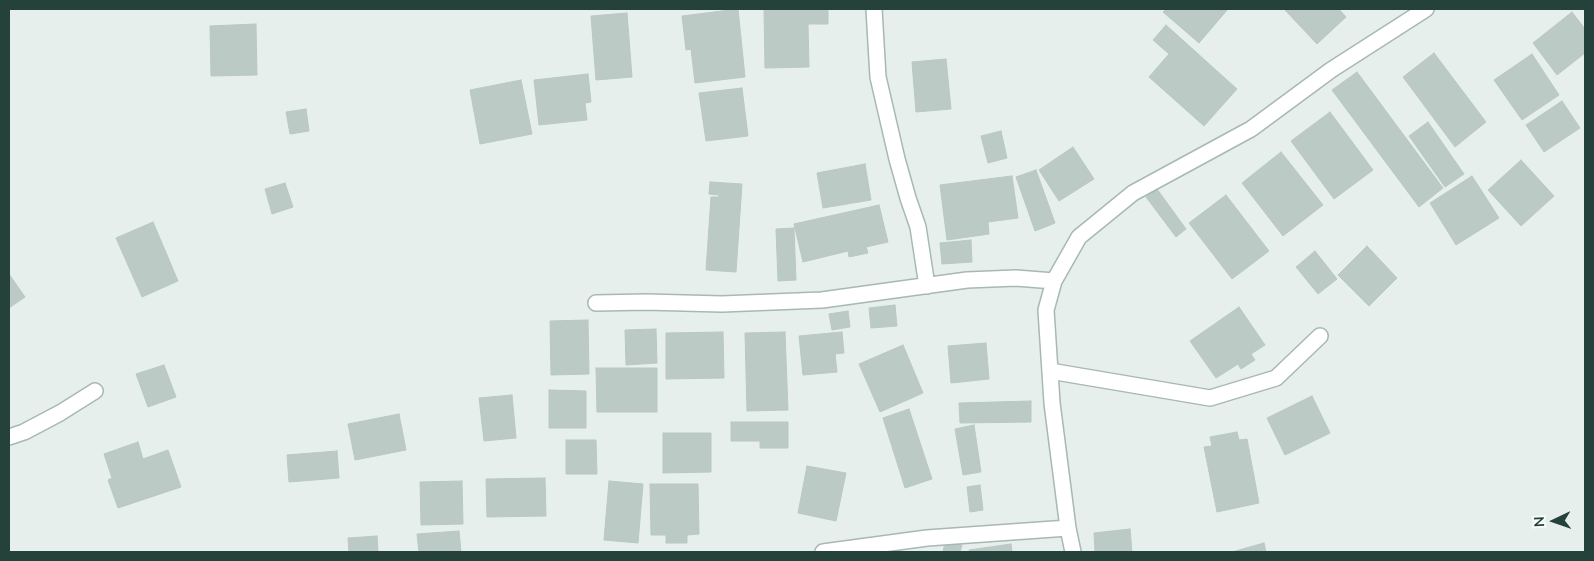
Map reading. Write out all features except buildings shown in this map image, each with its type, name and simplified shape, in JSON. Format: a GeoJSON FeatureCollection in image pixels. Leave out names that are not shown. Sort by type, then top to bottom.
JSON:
{"type":"FeatureCollection","features":[{"type":"Feature","properties":{"kind":"street"},"geometry":{"type":"LineString","coordinates":[[874,9],[878,78],[897,159],[918,227],[926,286]]}},
{"type":"Feature","properties":{"kind":"street"},"geometry":{"type":"LineString","coordinates":[[1074,552],[1068,528],[1052,403],[1046,310],[1054,281],[1079,237],[1133,193],[1251,129],[1331,70],[1426,9]]}},
{"type":"Feature","properties":{"kind":"street"},"geometry":{"type":"LineString","coordinates":[[596,303],[722,304],[822,300],[967,280],[1016,278],[1054,281]]}},
{"type":"Feature","properties":{"kind":"street"},"geometry":{"type":"LineString","coordinates":[[1050,371],[1210,398],[1276,378],[1320,336]]}},
{"type":"Feature","properties":{"kind":"street"},"geometry":{"type":"LineString","coordinates":[[9,437],[24,432],[60,413],[95,390]]}},
{"type":"Feature","properties":{"kind":"street"},"geometry":{"type":"LineString","coordinates":[[823,552],[927,538],[1068,528]]}}]}
